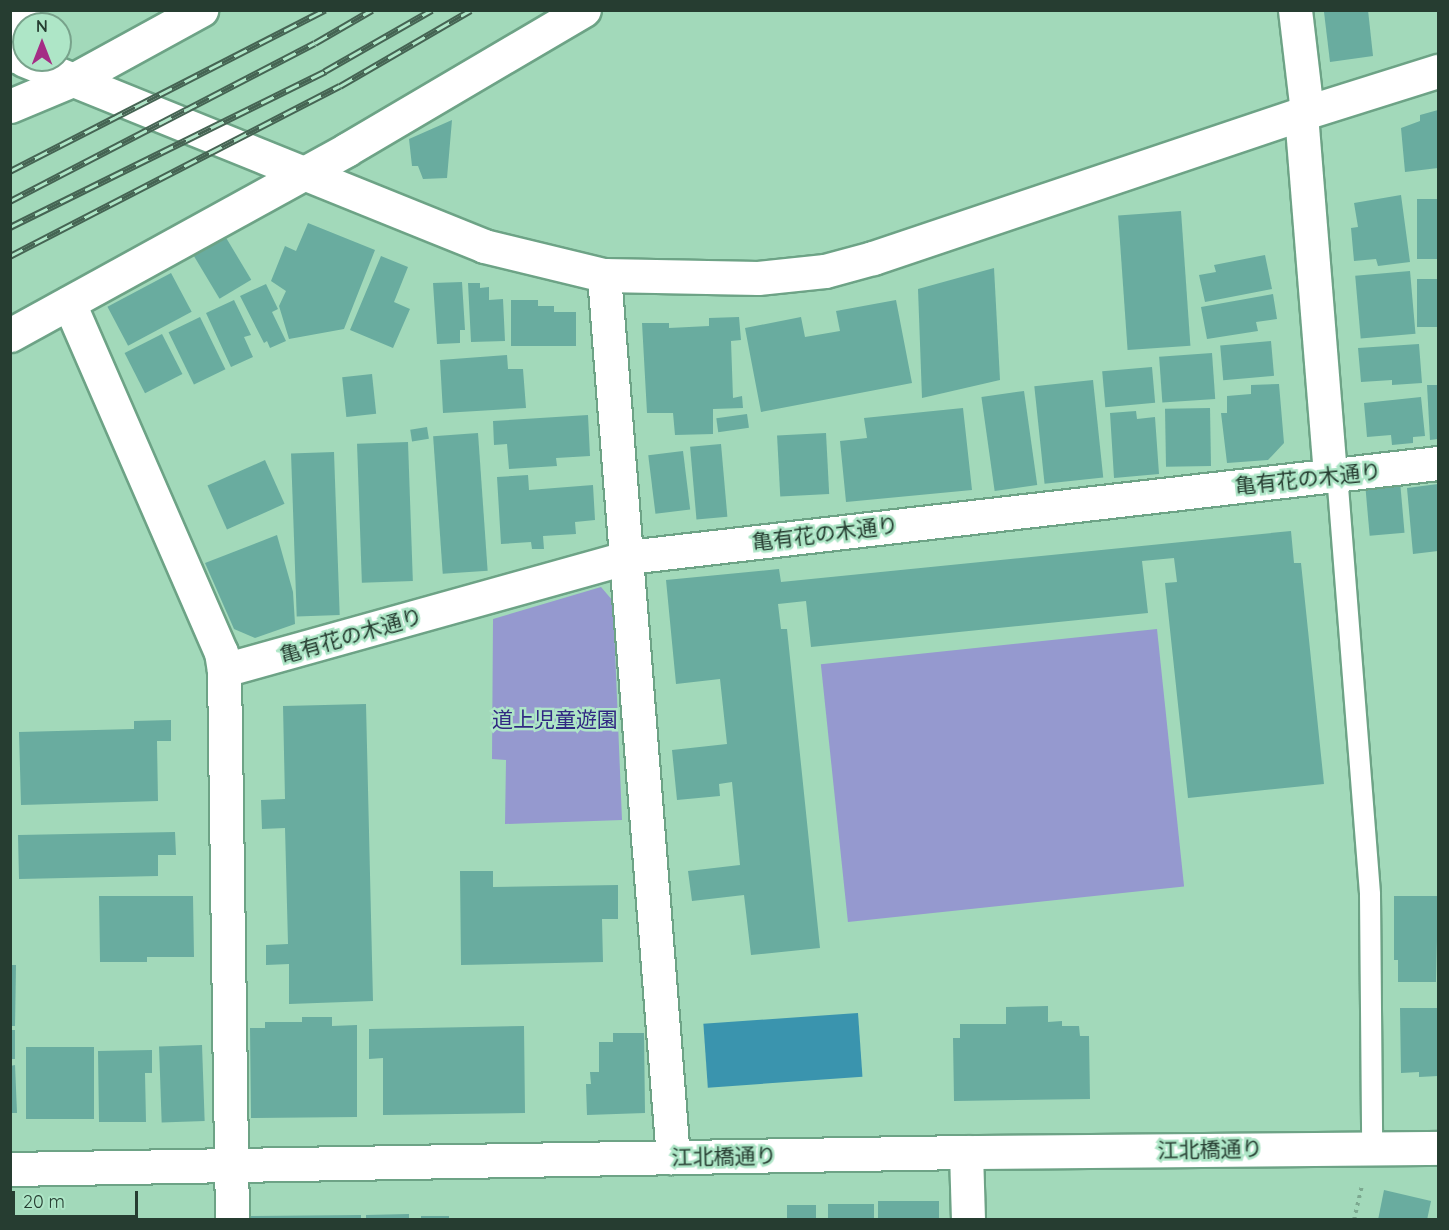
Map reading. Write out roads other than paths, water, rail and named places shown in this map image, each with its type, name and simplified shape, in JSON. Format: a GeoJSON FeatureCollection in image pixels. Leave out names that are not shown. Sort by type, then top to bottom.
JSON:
{"type":"FeatureCollection","features":[{"type":"Feature","properties":{"kind":"street"},"geometry":{"type":"LineString","coordinates":[[10,106],[75,79],[201,10]]}},
{"type":"Feature","properties":{"kind":"street"},"geometry":{"type":"LineString","coordinates":[[10,335],[304,174],[584,10]]}},
{"type":"Feature","properties":{"kind":"street"},"geometry":{"type":"LineString","coordinates":[[1295,10],[1333,475]]}},
{"type":"Feature","properties":{"kind":"street"},"geometry":{"type":"LineString","coordinates":[[56,72],[484,246],[604,275],[758,278],[825,271],[873,258],[1304,113],[1438,71]]}},
{"type":"Feature","properties":{"kind":"street"},"geometry":{"type":"LineString","coordinates":[[604,275],[628,557],[673,1157]]}},
{"type":"Feature","properties":{"kind":"street"},"geometry":{"type":"LineString","coordinates":[[69,303],[221,652],[224,670],[232,1220]]}},
{"type":"Feature","properties":{"kind":"street","name":"亀有花の木通り"},"geometry":{"type":"LineString","coordinates":[[224,670],[628,557],[1438,463]]}},
{"type":"Feature","properties":{"kind":"street","name":"江北橋通り"},"geometry":{"type":"LineString","coordinates":[[10,1169],[966,1152],[1438,1148]]}},
{"type":"Feature","properties":{"kind":"street"},"geometry":{"type":"LineString","coordinates":[[966,1152],[968,1220]]}},
{"type":"Feature","properties":{"kind":"lane"},"geometry":{"type":"LineString","coordinates":[[1333,475],[1370,895],[1372,1147]]}},
{"type":"Feature","properties":{"kind":"railway"},"geometry":{"type":"LineString","coordinates":[[10,171],[325,10]]}},
{"type":"Feature","properties":{"kind":"railway"},"geometry":{"type":"LineString","coordinates":[[10,201],[315,43],[372,10]]}},
{"type":"Feature","properties":{"kind":"railway"},"geometry":{"type":"LineString","coordinates":[[10,227],[325,71],[432,10]]}},
{"type":"Feature","properties":{"kind":"railway"},"geometry":{"type":"LineString","coordinates":[[10,256],[340,86],[471,10]]}},
{"type":"Feature","properties":{"kind":"park label","name":"道上児童遊園"},"geometry":{"type":"Point","coordinates":[555,719]}}]}
